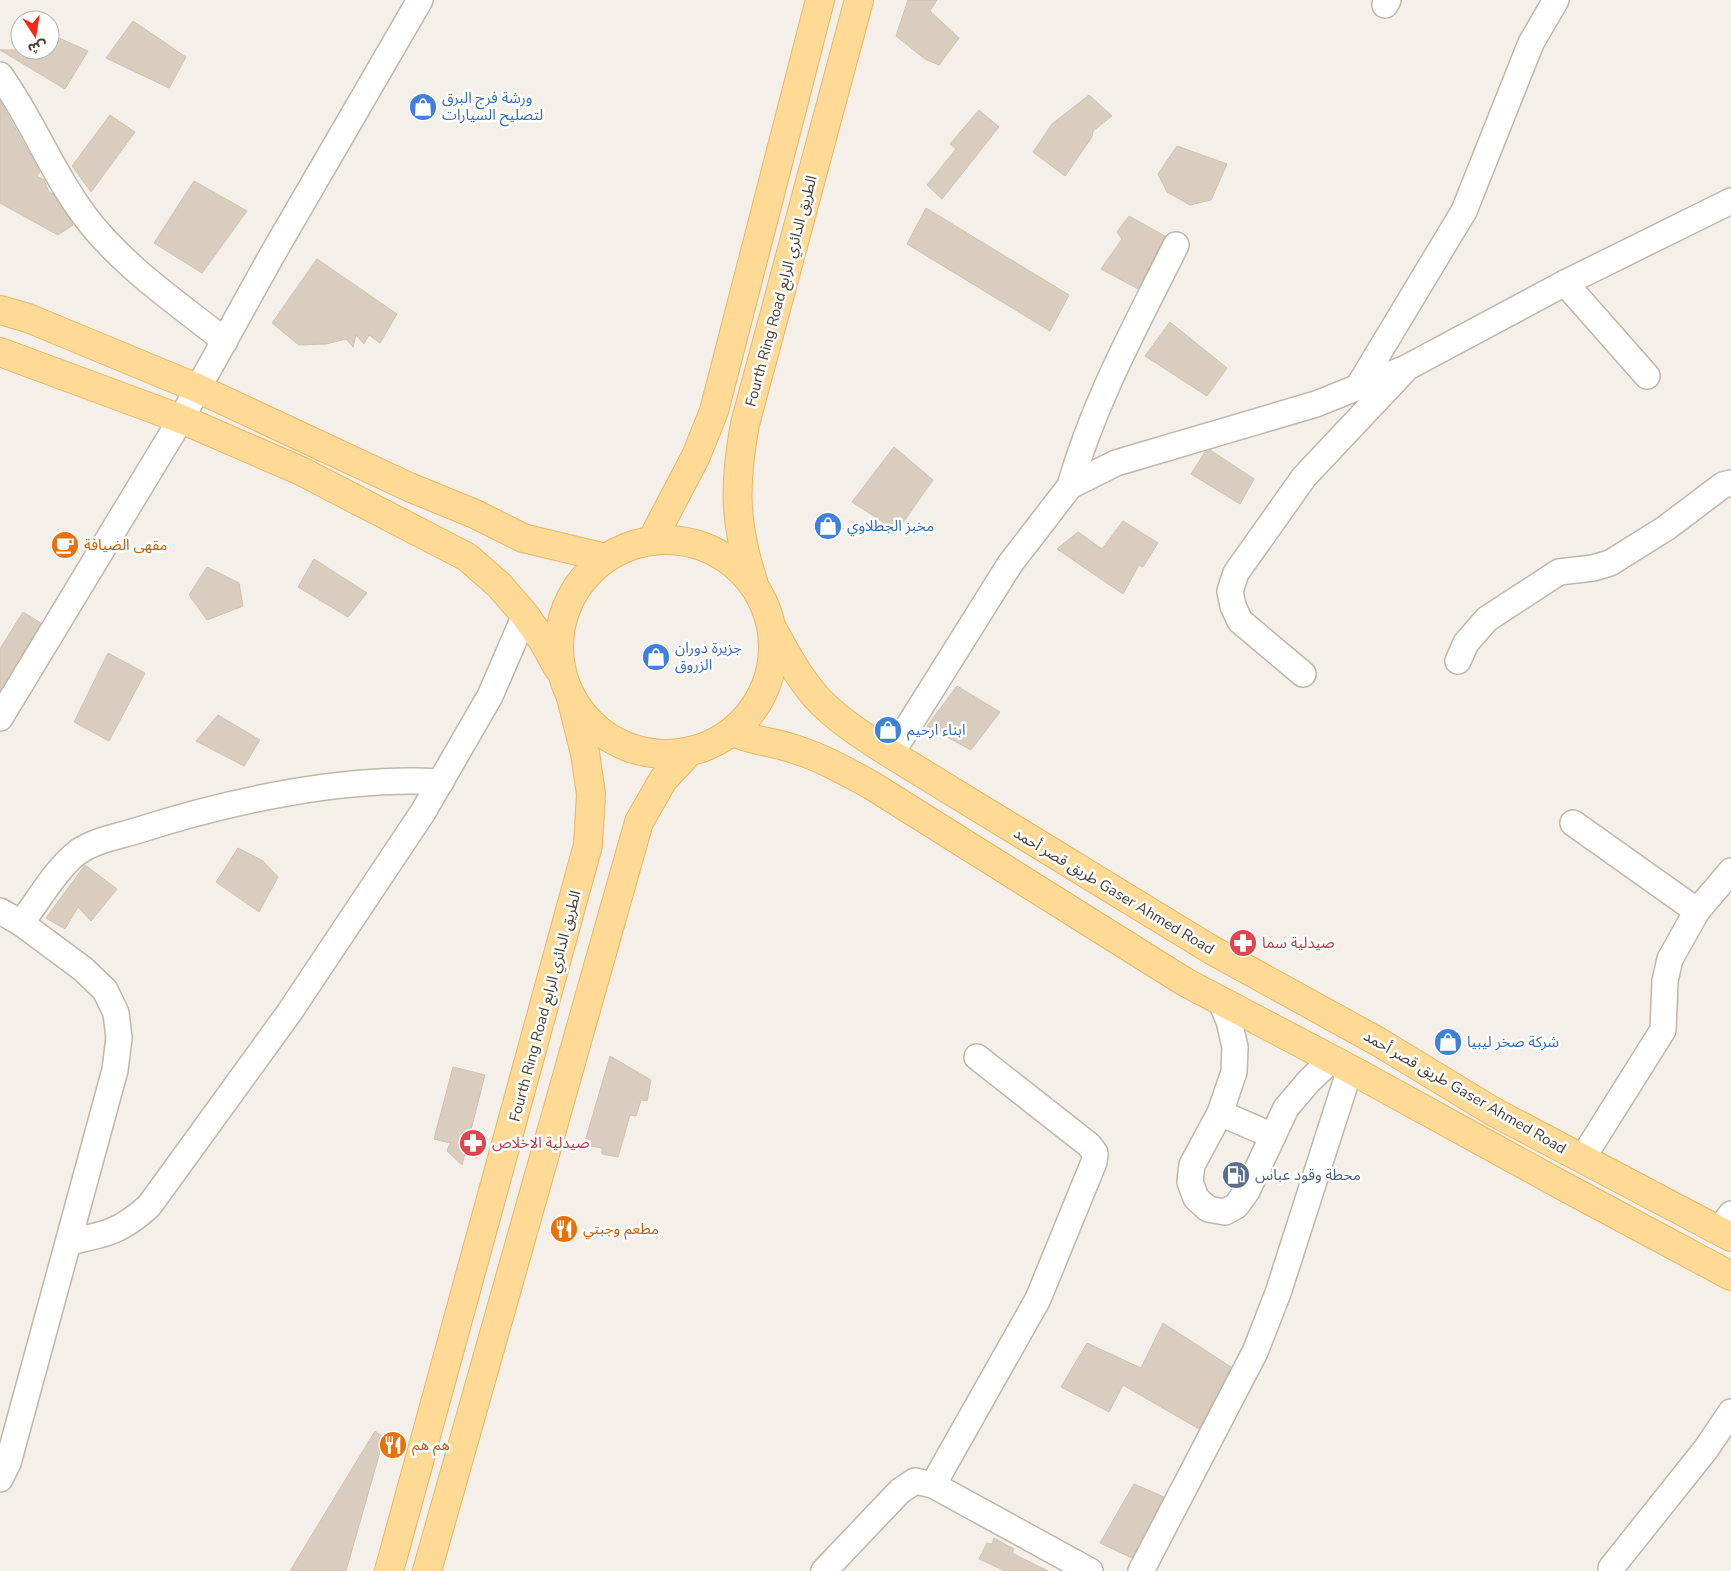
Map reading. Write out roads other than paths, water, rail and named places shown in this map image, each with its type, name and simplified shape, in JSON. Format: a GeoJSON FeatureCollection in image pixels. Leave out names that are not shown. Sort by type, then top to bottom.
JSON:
{"type":"FeatureCollection","features":[{"type":"Feature","properties":{"kind":"main road"},"geometry":{"type":"LineString","coordinates":[[652,540],[696,456],[714,411],[820,0]]}},
{"type":"Feature","properties":{"kind":"main road","name":"Fourth Ring Road الطريق الدائري الرابع"},"geometry":{"type":"LineString","coordinates":[[754,585],[743,550],[736,511],[737,466],[745,424],[764,348],[859,0]]}},
{"type":"Feature","properties":{"kind":"main road"},"geometry":{"type":"LineString","coordinates":[[0,310],[28,318],[197,388],[409,487],[475,514],[523,538],[606,558]]}},
{"type":"Feature","properties":{"kind":"main road"},"geometry":{"type":"LineString","coordinates":[[0,352],[181,419],[301,471],[467,557],[500,585],[525,615],[544,641],[566,687],[584,717],[595,728],[621,745],[643,752],[666,755],[690,751],[712,744],[732,732],[749,716],[762,696],[770,674],[774,651],[772,628],[766,606],[754,585],[727,558],[710,549],[691,542],[652,540],[636,544],[606,558],[581,581],[565,610],[558,642],[566,687]]}},
{"type":"Feature","properties":{"kind":"main road","name":"طريق قصر أحمد Gaser Ahmed Road"},"geometry":{"type":"LineString","coordinates":[[772,628],[793,666],[817,698],[851,728],[891,754],[1210,950],[1377,1041],[1494,1112],[1582,1159],[1727,1227]]}},
{"type":"Feature","properties":{"kind":"main road","name":"Fourth Ring Road الطريق الدائري الرابع"},"geometry":{"type":"LineString","coordinates":[[389,1571],[588,845],[591,794],[585,753],[566,687]]}},
{"type":"Feature","properties":{"kind":"main road"},"geometry":{"type":"LineString","coordinates":[[732,732],[752,740],[795,749],[834,765],[871,785],[1221,1002],[1341,1064],[1731,1276]]}},
{"type":"Feature","properties":{"kind":"main road"},"geometry":{"type":"LineString","coordinates":[[427,1571],[639,822],[663,780],[690,751]]}},
{"type":"Feature","properties":{"kind":"street"},"geometry":{"type":"LineString","coordinates":[[0,718],[181,419],[420,0]]}},
{"type":"Feature","properties":{"kind":"street"},"geometry":{"type":"LineString","coordinates":[[1358,388],[1464,211],[1531,43],[1556,0]]}},
{"type":"Feature","properties":{"kind":"street"},"geometry":{"type":"LineString","coordinates":[[0,75],[14,94],[53,168],[84,216],[126,262],[225,341]]}},
{"type":"Feature","properties":{"kind":"street"},"geometry":{"type":"LineString","coordinates":[[1070,486],[1116,463],[1316,404],[1406,368],[1564,283],[1731,201]]}},
{"type":"Feature","properties":{"kind":"street"},"geometry":{"type":"LineString","coordinates":[[891,754],[1010,564],[1070,486],[1083,441],[1098,404],[1176,245]]}},
{"type":"Feature","properties":{"kind":"street"},"geometry":{"type":"LineString","coordinates":[[1564,283],[1646,376]]}},
{"type":"Feature","properties":{"kind":"street"},"geometry":{"type":"LineString","coordinates":[[1303,674],[1240,621],[1232,606],[1230,591],[1236,573],[1304,477],[1406,368]]}},
{"type":"Feature","properties":{"kind":"street"},"geometry":{"type":"LineString","coordinates":[[1458,661],[1466,643],[1487,619],[1559,572],[1569,569],[1593,568],[1610,563],[1666,528],[1723,486],[1731,483]]}},
{"type":"Feature","properties":{"kind":"street"},"geometry":{"type":"LineString","coordinates":[[69,1242],[108,1234],[121,1229],[149,1206],[289,1013],[440,782],[490,696],[525,615]]}},
{"type":"Feature","properties":{"kind":"street"},"geometry":{"type":"LineString","coordinates":[[21,923],[64,866],[79,851],[107,840],[199,812],[265,797],[382,781],[440,782]]}},
{"type":"Feature","properties":{"kind":"street"},"geometry":{"type":"LineString","coordinates":[[1573,823],[1697,911]]}},
{"type":"Feature","properties":{"kind":"street"},"geometry":{"type":"LineString","coordinates":[[1582,1159],[1663,1030],[1665,981],[1670,959],[1697,911],[1731,870]]}},
{"type":"Feature","properties":{"kind":"street"},"geometry":{"type":"LineString","coordinates":[[0,911],[21,923],[83,969],[106,990],[116,1013],[120,1038],[115,1070],[69,1242],[8,1463],[0,1479]]}},
{"type":"Feature","properties":{"kind":"street"},"geometry":{"type":"LineString","coordinates":[[1221,1002],[1229,1021],[1235,1047],[1234,1072],[1220,1114],[1192,1165],[1190,1182],[1196,1198],[1208,1209],[1225,1212],[1236,1206],[1247,1191],[1286,1108],[1309,1081],[1341,1064]]}},
{"type":"Feature","properties":{"kind":"street"},"geometry":{"type":"LineString","coordinates":[[932,1485],[1038,1299],[1094,1162],[1095,1153],[1090,1146],[977,1057]]}},
{"type":"Feature","properties":{"kind":"street"},"geometry":{"type":"LineString","coordinates":[[1141,1571],[1255,1352],[1278,1292],[1341,1064]]}},
{"type":"Feature","properties":{"kind":"street"},"geometry":{"type":"LineString","coordinates":[[1220,1114],[1273,1136]]}},
{"type":"Feature","properties":{"kind":"street"},"geometry":{"type":"LineString","coordinates":[[1611,1568],[1706,1449],[1731,1412]]}},
{"type":"Feature","properties":{"kind":"street"},"geometry":{"type":"LineString","coordinates":[[824,1571],[900,1491],[915,1481],[932,1485],[1090,1571]]}},
{"type":"Feature","properties":{"kind":"place","name":"ورشة فرج البرق لتصليح السيارات"},"geometry":{"type":"Point","coordinates":[423,107]}},
{"type":"Feature","properties":{"kind":"place","name":"مخبز الجطلاوي"},"geometry":{"type":"Point","coordinates":[828,526]}},
{"type":"Feature","properties":{"kind":"place","name":"مقهى الضيافة"},"geometry":{"type":"Point","coordinates":[65,545]}},
{"type":"Feature","properties":{"kind":"place","name":"جزيرة دوران الزروق"},"geometry":{"type":"Point","coordinates":[656,657]}},
{"type":"Feature","properties":{"kind":"place","name":"ابناء ارحيم"},"geometry":{"type":"Point","coordinates":[888,730]}},
{"type":"Feature","properties":{"kind":"place","name":"صيدلية سما"},"geometry":{"type":"Point","coordinates":[1243,943]}},
{"type":"Feature","properties":{"kind":"place","name":"شركة صخر ليبيا"},"geometry":{"type":"Point","coordinates":[1448,1042]}},
{"type":"Feature","properties":{"kind":"place","name":"صيدلية الاخلاص"},"geometry":{"type":"Point","coordinates":[473,1143]}},
{"type":"Feature","properties":{"kind":"place","name":"محطة وقود عباس"},"geometry":{"type":"Point","coordinates":[1236,1175]}},
{"type":"Feature","properties":{"kind":"place","name":"مطعم وجبتي"},"geometry":{"type":"Point","coordinates":[564,1229]}},
{"type":"Feature","properties":{"kind":"place","name":"هم هم"},"geometry":{"type":"Point","coordinates":[393,1445]}}]}
